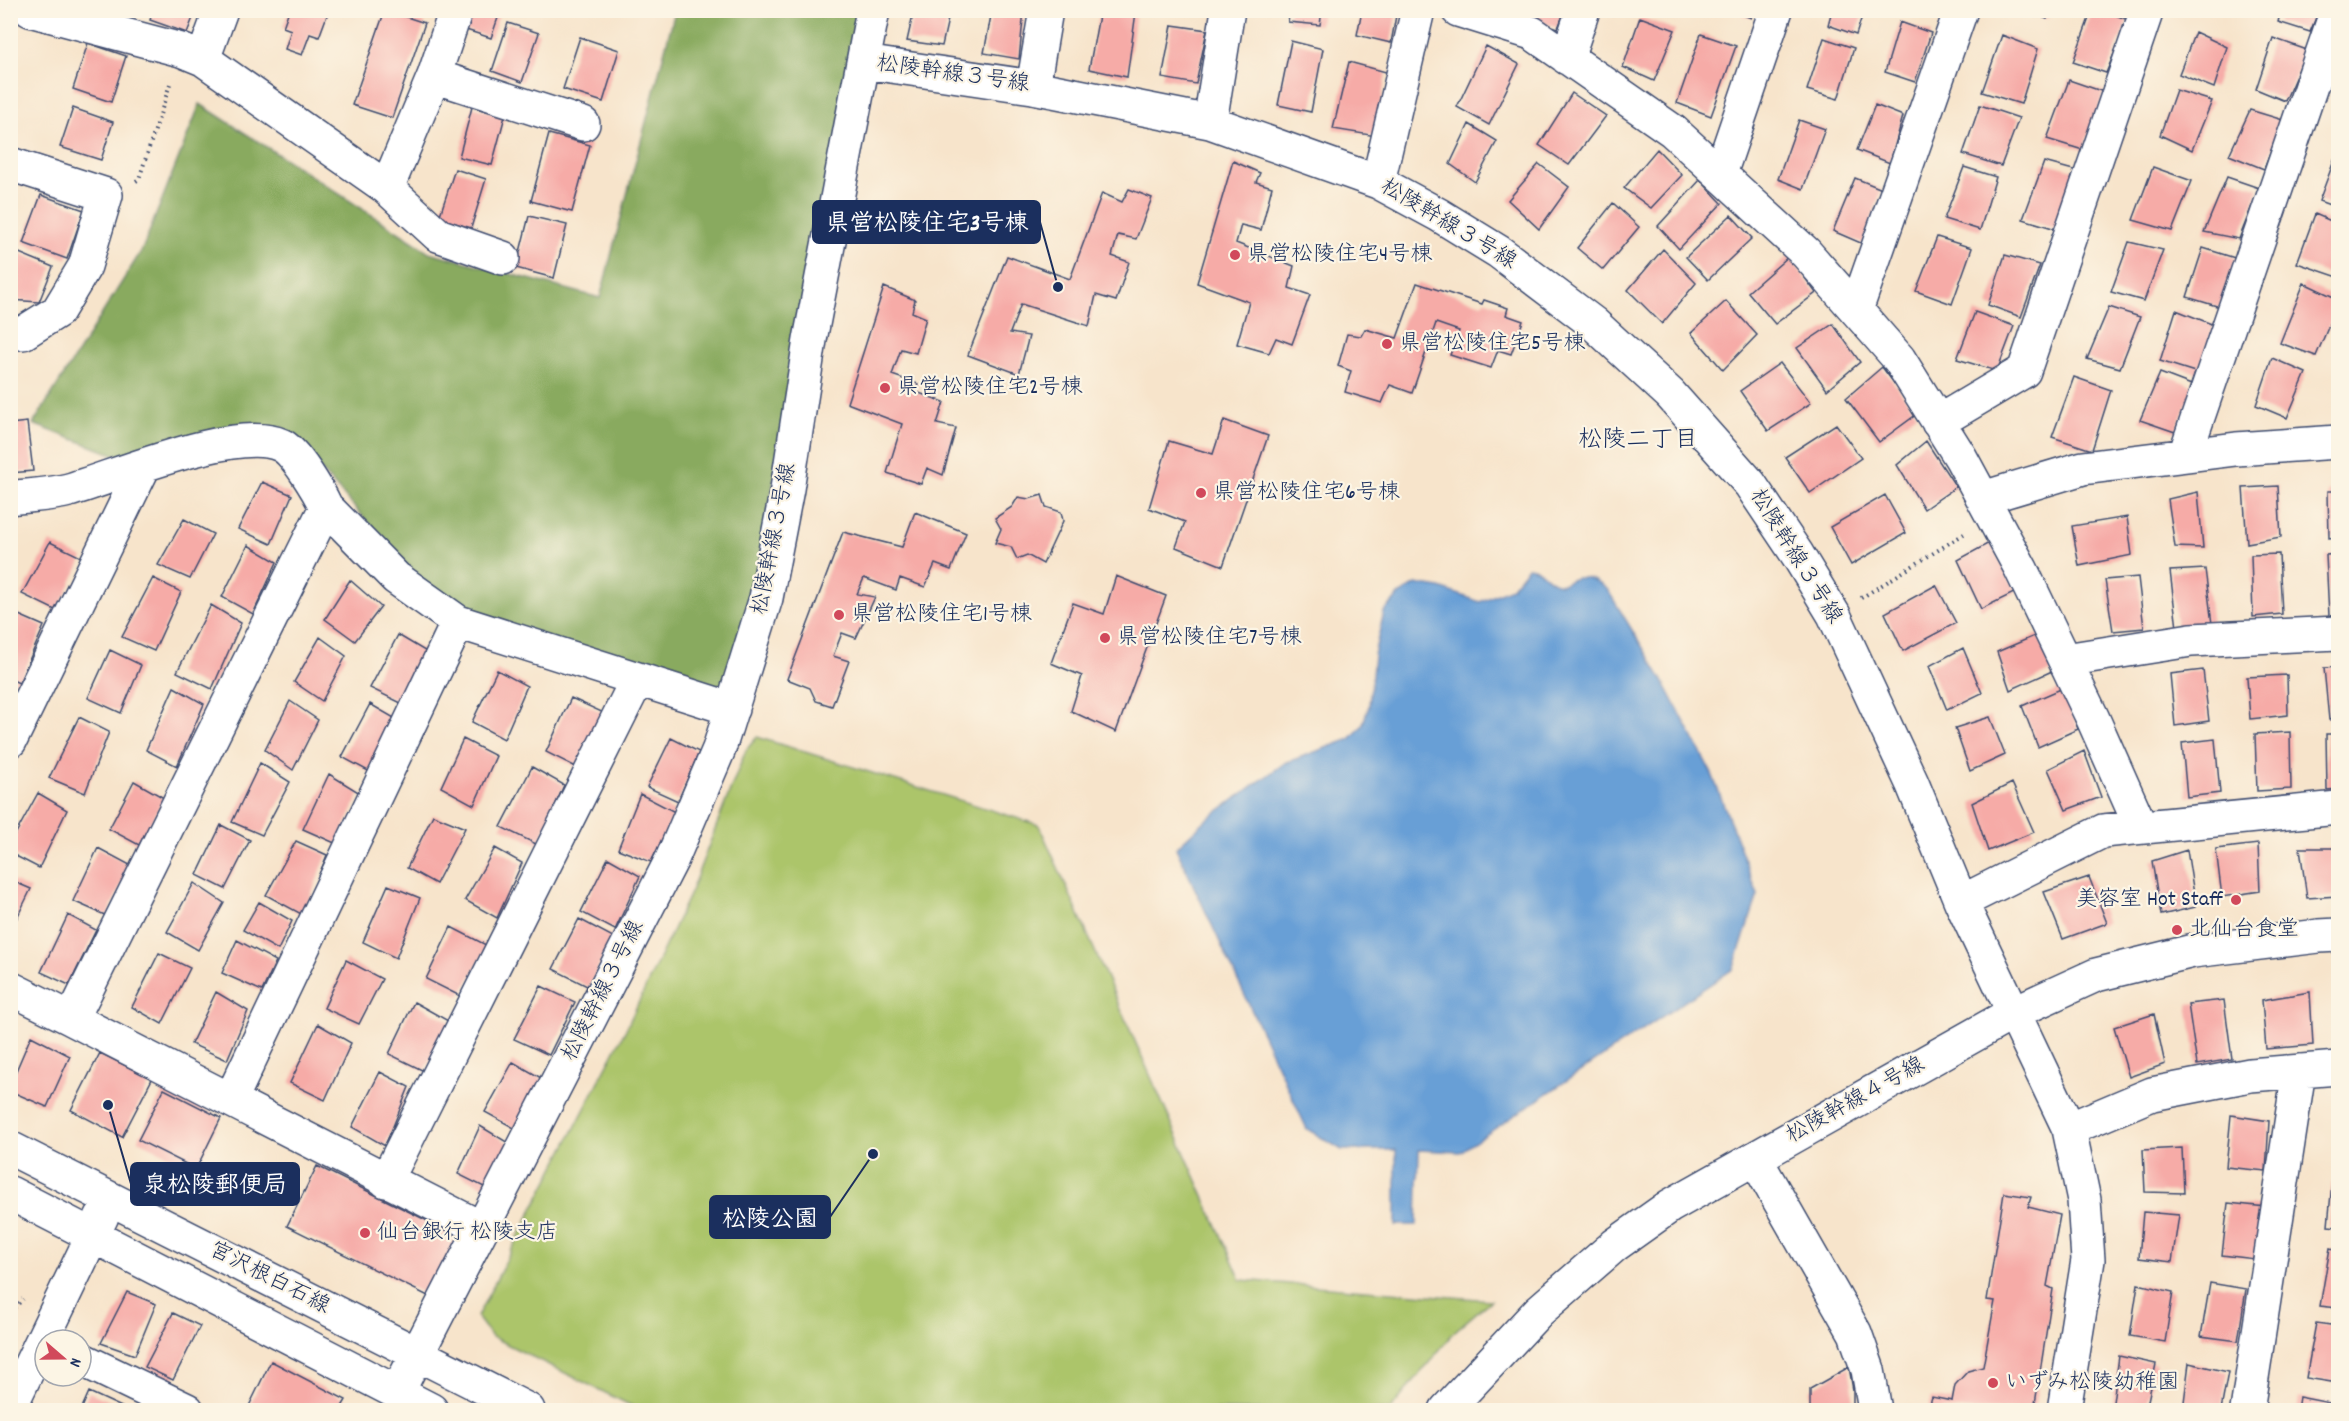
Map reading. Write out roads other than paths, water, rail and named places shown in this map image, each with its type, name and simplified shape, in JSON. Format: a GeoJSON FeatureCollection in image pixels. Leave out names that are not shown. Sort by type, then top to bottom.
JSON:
{"type":"FeatureCollection","features":[{"type":"Feature","properties":{"kind":"street"},"geometry":{"type":"LineString","coordinates":[[30,10],[192,55],[387,188],[438,235],[502,258]]}},
{"type":"Feature","properties":{"kind":"street"},"geometry":{"type":"LineString","coordinates":[[192,55],[220,10]]}},
{"type":"Feature","properties":{"kind":"street"},"geometry":{"type":"LineString","coordinates":[[387,188],[434,76],[456,10]]}},
{"type":"Feature","properties":{"kind":"street"},"geometry":{"type":"LineString","coordinates":[[864,62],[873,10]]}},
{"type":"Feature","properties":{"kind":"street"},"geometry":{"type":"LineString","coordinates":[[1033,87],[1046,10]]}},
{"type":"Feature","properties":{"kind":"street"},"geometry":{"type":"LineString","coordinates":[[1210,122],[1228,10]]}},
{"type":"Feature","properties":{"kind":"street"},"geometry":{"type":"LineString","coordinates":[[1378,182],[1418,10]]}},
{"type":"Feature","properties":{"kind":"street"},"geometry":{"type":"LineString","coordinates":[[1458,10],[1532,33],[1673,131],[1806,254],[1899,359],[1988,507],[2021,569],[2094,719],[2140,828]]}},
{"type":"Feature","properties":{"kind":"street"},"geometry":{"type":"LineString","coordinates":[[1567,58],[1583,10]]}},
{"type":"Feature","properties":{"kind":"street"},"geometry":{"type":"LineString","coordinates":[[1720,174],[1776,10]]}},
{"type":"Feature","properties":{"kind":"street"},"geometry":{"type":"LineString","coordinates":[[1856,310],[1961,10]]}},
{"type":"Feature","properties":{"kind":"street"},"geometry":{"type":"LineString","coordinates":[[1938,422],[2025,371],[2147,10]]}},
{"type":"Feature","properties":{"kind":"street"},"geometry":{"type":"LineString","coordinates":[[2185,455],[2337,10]]}},
{"type":"Feature","properties":{"kind":"street","name":"松陵幹線３号線"},"geometry":{"type":"LineString","coordinates":[[397,1394],[672,859],[719,748],[766,598],[787,489],[810,340],[864,62],[1033,87],[1210,122],[1378,182],[1439,215],[1499,252],[1593,323],[1670,394],[1750,484],[1834,615],[1912,783],[1961,902],[2069,1129],[2084,1200],[2088,1260],[2064,1410]]}},
{"type":"Feature","properties":{"kind":"street"},"geometry":{"type":"LineString","coordinates":[[434,76],[583,124]]}},
{"type":"Feature","properties":{"kind":"street"},"geometry":{"type":"LineString","coordinates":[[10,164],[106,195],[85,266],[58,311],[23,333],[10,333]]}},
{"type":"Feature","properties":{"kind":"street"},"geometry":{"type":"LineString","coordinates":[[10,498],[66,491],[177,454],[247,439],[282,445],[312,480],[326,507],[396,578],[458,622],[732,709]]}},
{"type":"Feature","properties":{"kind":"street"},"geometry":{"type":"LineString","coordinates":[[1988,507],[2083,468],[2236,449],[2338,442]]}},
{"type":"Feature","properties":{"kind":"street"},"geometry":{"type":"LineString","coordinates":[[10,741],[144,466]]}},
{"type":"Feature","properties":{"kind":"street"},"geometry":{"type":"LineString","coordinates":[[72,1019],[326,507]]}},
{"type":"Feature","properties":{"kind":"street"},"geometry":{"type":"LineString","coordinates":[[231,1099],[458,622]]}},
{"type":"Feature","properties":{"kind":"street"},"geometry":{"type":"LineString","coordinates":[[2065,660],[2191,640],[2338,633]]}},
{"type":"Feature","properties":{"kind":"street"},"geometry":{"type":"LineString","coordinates":[[386,1181],[637,680]]}},
{"type":"Feature","properties":{"kind":"street"},"geometry":{"type":"LineString","coordinates":[[1961,902],[2103,831],[2338,808]]}},
{"type":"Feature","properties":{"kind":"street","name":"松陵幹線４号線"},"geometry":{"type":"LineString","coordinates":[[1446,1410],[1539,1311],[1615,1245],[1670,1206],[2015,1012],[2096,975],[2193,951],[2338,935]]}},
{"type":"Feature","properties":{"kind":"street"},"geometry":{"type":"LineString","coordinates":[[10,988],[481,1228]]}},
{"type":"Feature","properties":{"kind":"street"},"geometry":{"type":"LineString","coordinates":[[2069,1129],[2151,1094],[2250,1075],[2338,1068]]}},
{"type":"Feature","properties":{"kind":"street"},"geometry":{"type":"LineString","coordinates":[[2247,1410],[2299,1071]]}},
{"type":"Feature","properties":{"kind":"street","name":"宮沢根白石線"},"geometry":{"type":"LineString","coordinates":[[10,1148],[528,1410]]}},
{"type":"Feature","properties":{"kind":"street"},"geometry":{"type":"LineString","coordinates":[[1755,1158],[1855,1333],[1868,1370],[1875,1410]]}},
{"type":"Feature","properties":{"kind":"street"},"geometry":{"type":"LineString","coordinates":[[10,1193],[94,1234],[431,1410]]}},
{"type":"Feature","properties":{"kind":"street"},"geometry":{"type":"LineString","coordinates":[[50,1328],[110,1198]]}},
{"type":"Feature","properties":{"kind":"street"},"geometry":{"type":"LineString","coordinates":[[10,1407],[33,1363]]}},
{"type":"Feature","properties":{"kind":"street"},"geometry":{"type":"LineString","coordinates":[[93,1365],[187,1410]]}},
{"type":"Feature","properties":{"kind":"water"},"geometry":{"type":"Polygon","coordinates":[[[1528,567],[1536,569],[1559,584],[1576,578],[1586,578],[1607,589],[1662,679],[1712,774],[1758,895],[1733,969],[1460,1152],[1419,1150],[1417,1225],[1396,1225],[1396,1150],[1342,1150],[1307,1129],[1176,848],[1207,819],[1285,763],[1350,739],[1362,726],[1369,706],[1374,655],[1384,612],[1399,595],[1416,584],[1440,588],[1480,602],[1511,588],[1528,567]]]}},
{"type":"Feature","properties":{"kind":"place","name":"県営松陵住宅4号棟"},"geometry":{"type":"Point","coordinates":[1235,255]}},
{"type":"Feature","properties":{"kind":"place","name":"県営松陵住宅3号棟"},"geometry":{"type":"Point","coordinates":[1058,287]}},
{"type":"Feature","properties":{"kind":"place","name":"県営松陵住宅5号棟"},"geometry":{"type":"Point","coordinates":[1387,344]}},
{"type":"Feature","properties":{"kind":"place","name":"県営松陵住宅2号棟"},"geometry":{"type":"Point","coordinates":[885,388]}},
{"type":"Feature","properties":{"kind":"place","name":"県営松陵住宅6号棟"},"geometry":{"type":"Point","coordinates":[1201,493]}},
{"type":"Feature","properties":{"kind":"place","name":"県営松陵住宅1号棟"},"geometry":{"type":"Point","coordinates":[839,615]}},
{"type":"Feature","properties":{"kind":"place","name":"県営松陵住宅7号棟"},"geometry":{"type":"Point","coordinates":[1105,638]}},
{"type":"Feature","properties":{"kind":"place","name":"美容室 Hot Staff"},"geometry":{"type":"Point","coordinates":[2236,900]}},
{"type":"Feature","properties":{"kind":"place","name":"北仙台食堂"},"geometry":{"type":"Point","coordinates":[2177,930]}},
{"type":"Feature","properties":{"kind":"place","name":"泉松陵郵便局"},"geometry":{"type":"Point","coordinates":[108,1105]}},
{"type":"Feature","properties":{"kind":"place","name":"松陵公園"},"geometry":{"type":"Point","coordinates":[873,1154]}},
{"type":"Feature","properties":{"kind":"place","name":"仙台銀行 松陵支店"},"geometry":{"type":"Point","coordinates":[365,1233]}},
{"type":"Feature","properties":{"kind":"place","name":"いずみ松陵幼稚園"},"geometry":{"type":"Point","coordinates":[1993,1383]}},
{"type":"Feature","properties":{"kind":"district","name":"松陵二丁目"},"geometry":{"type":"Point","coordinates":[1638,441]}}]}
